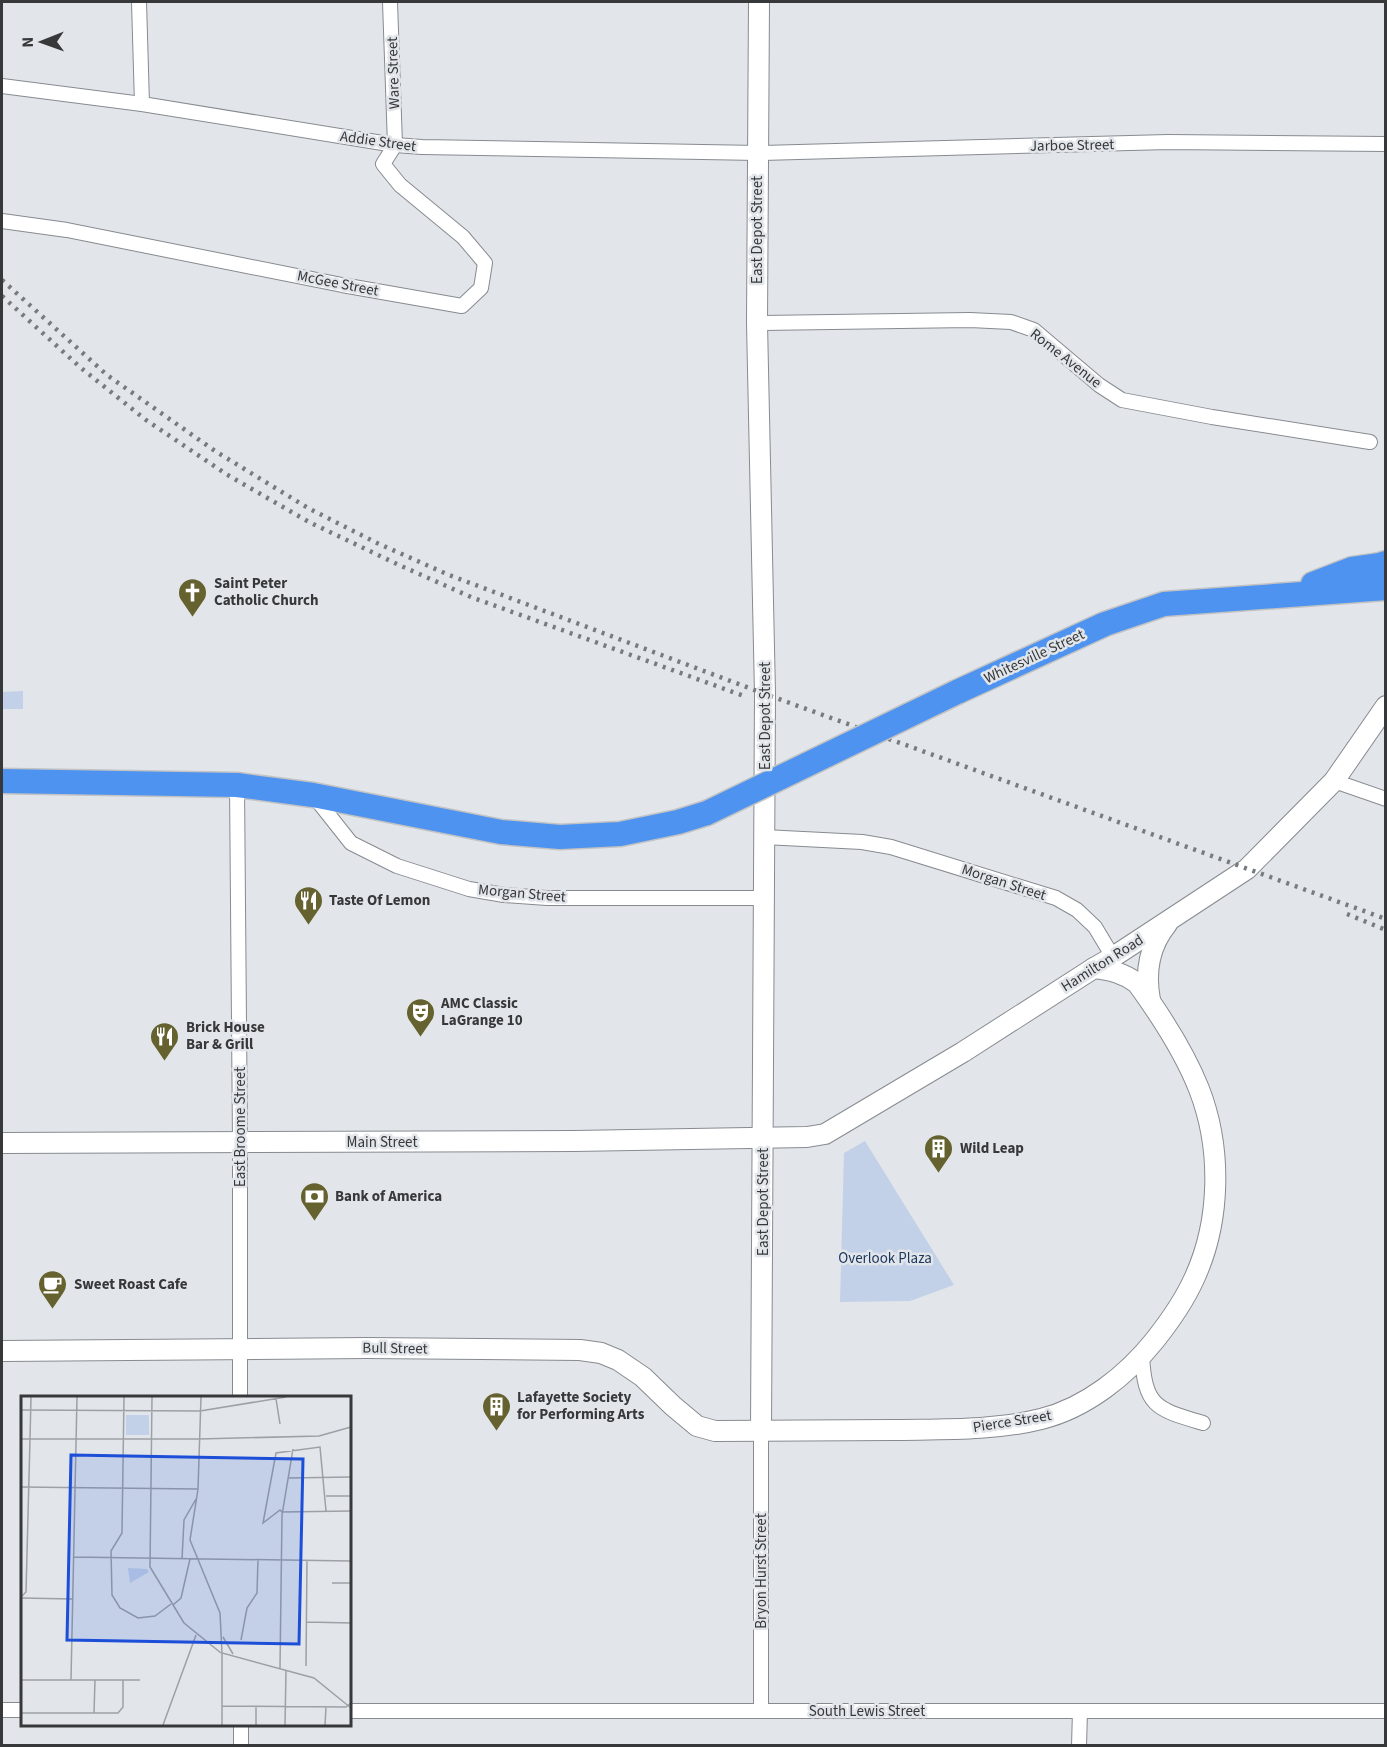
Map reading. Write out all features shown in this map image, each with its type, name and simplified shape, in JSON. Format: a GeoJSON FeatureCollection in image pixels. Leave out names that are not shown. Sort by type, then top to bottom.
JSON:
{"type":"FeatureCollection","features":[{"type":"Feature","properties":{"kind":"highway"},"geometry":{"type":"LineString","coordinates":[[1288,594],[1352,569],[1386,563]]}},
{"type":"Feature","properties":{"kind":"highway","name":"Whitesville Street"},"geometry":{"type":"LineString","coordinates":[[313,795],[501,832],[560,837],[620,834],[659,827],[706,813],[957,692],[1105,624],[1164,604],[1288,594],[1383,590]]}},
{"type":"Feature","properties":{"kind":"highway"},"geometry":{"type":"LineString","coordinates":[[2,781],[237,785],[313,795]]}},
{"type":"Feature","properties":{"kind":"street"},"geometry":{"type":"LineString","coordinates":[[139,2],[142,104]]}},
{"type":"Feature","properties":{"kind":"street","name":"Ware Street"},"geometry":{"type":"LineString","coordinates":[[390,2],[395,145]]}},
{"type":"Feature","properties":{"kind":"street","name":"East Depot Street"},"geometry":{"type":"LineString","coordinates":[[759,2],[757,323],[765,694],[761,1431]]}},
{"type":"Feature","properties":{"kind":"street","name":"Addie Street"},"geometry":{"type":"LineString","coordinates":[[2,86],[142,104],[395,145],[758,153]]}},
{"type":"Feature","properties":{"kind":"street","name":"Jarboe Street"},"geometry":{"type":"LineString","coordinates":[[758,153],[1168,142],[1386,144]]}},
{"type":"Feature","properties":{"kind":"street","name":"McGee Street"},"geometry":{"type":"LineString","coordinates":[[2,221],[67,230],[342,285],[462,306],[481,288],[485,263],[463,237],[400,185],[382,164],[395,145]]}},
{"type":"Feature","properties":{"kind":"street","name":"Rome Avenue"},"geometry":{"type":"LineString","coordinates":[[757,323],[970,320],[1011,322],[1035,330],[1098,385],[1122,400],[1370,442]]}},
{"type":"Feature","properties":{"kind":"street","name":"Hamilton Road"},"geometry":{"type":"LineString","coordinates":[[763,1138],[807,1137],[825,1134],[963,1052],[1248,869],[1334,781],[1386,706]]}},
{"type":"Feature","properties":{"kind":"street"},"geometry":{"type":"LineString","coordinates":[[1334,781],[1386,798]]}},
{"type":"Feature","properties":{"kind":"street","name":"East Broome Street"},"geometry":{"type":"LineString","coordinates":[[237,785],[240,1396]]}},
{"type":"Feature","properties":{"kind":"street","name":"Morgan Street"},"geometry":{"type":"LineString","coordinates":[[313,795],[351,843],[397,866],[469,889],[504,895],[547,898],[764,898]]}},
{"type":"Feature","properties":{"kind":"street","name":"Morgan Street"},"geometry":{"type":"LineString","coordinates":[[764,837],[862,842],[891,847],[1056,898],[1077,910],[1095,927],[1113,957]]}},
{"type":"Feature","properties":{"kind":"street"},"geometry":{"type":"LineString","coordinates":[[1150,1000],[1147,985],[1148,964],[1160,932],[1172,918]]}},
{"type":"Feature","properties":{"kind":"street","name":"Pierce Street"},"geometry":{"type":"LineString","coordinates":[[761,1431],[993,1428],[1042,1419],[1067,1411],[1113,1381],[1142,1356],[1172,1317],[1195,1279],[1207,1246],[1216,1172],[1208,1120],[1199,1090],[1175,1040],[1150,1000],[1137,983],[1130,978],[1114,970],[1094,968]]}},
{"type":"Feature","properties":{"kind":"street","name":"Main Street"},"geometry":{"type":"LineString","coordinates":[[2,1143],[763,1138]]}},
{"type":"Feature","properties":{"kind":"street","name":"Bull Street"},"geometry":{"type":"LineString","coordinates":[[2,1351],[366,1348],[570,1350],[600,1353],[618,1360],[643,1377],[672,1406],[697,1426],[715,1431],[761,1431]]}},
{"type":"Feature","properties":{"kind":"street"},"geometry":{"type":"LineString","coordinates":[[1142,1356],[1145,1386],[1154,1401],[1169,1412],[1203,1423]]}},
{"type":"Feature","properties":{"kind":"street","name":"Bryon Hurst Street"},"geometry":{"type":"LineString","coordinates":[[761,1431],[761,1711]]}},
{"type":"Feature","properties":{"kind":"street"},"geometry":{"type":"LineString","coordinates":[[2,1710],[21,1710]]}},
{"type":"Feature","properties":{"kind":"street","name":"South Lewis Street"},"geometry":{"type":"LineString","coordinates":[[351,1710],[1386,1711]]}},
{"type":"Feature","properties":{"kind":"street"},"geometry":{"type":"LineString","coordinates":[[1079,1746],[1080,1711]]}},
{"type":"Feature","properties":{"kind":"street"},"geometry":{"type":"LineString","coordinates":[[241,1726],[241,1746]]}},
{"type":"Feature","properties":{"kind":"green space"},"geometry":{"type":"Polygon","coordinates":[[[23,691],[23,709],[2,709],[2,692],[23,691]]]}},
{"type":"Feature","properties":{"kind":"green space","name":"Overlook Plaza"},"geometry":{"type":"Polygon","coordinates":[[[865,1141],[954,1285],[910,1301],[840,1302],[844,1153],[865,1141]]]}},
{"type":"Feature","properties":{"kind":"railway"},"geometry":{"type":"LineString","coordinates":[[2,280],[107,375],[215,451],[308,508],[377,543],[449,575],[765,694],[1386,919]]}},
{"type":"Feature","properties":{"kind":"railway"},"geometry":{"type":"LineString","coordinates":[[2,296],[81,368],[146,420],[226,474],[309,522],[471,597],[744,696]]}},
{"type":"Feature","properties":{"kind":"railway"},"geometry":{"type":"LineString","coordinates":[[1347,914],[1386,930]]}},
{"type":"Feature","properties":{"kind":"place","name":"Saint Peter Catholic Church"},"geometry":{"type":"Point","coordinates":[193,618]}},
{"type":"Feature","properties":{"kind":"place","name":"Taste Of Lemon"},"geometry":{"type":"Point","coordinates":[308,926]}},
{"type":"Feature","properties":{"kind":"place","name":"AMC Classic LaGrange 10"},"geometry":{"type":"Point","coordinates":[420,1038]}},
{"type":"Feature","properties":{"kind":"place","name":"Brick House Bar & Grill"},"geometry":{"type":"Point","coordinates":[165,1062]}},
{"type":"Feature","properties":{"kind":"place","name":"Wild Leap"},"geometry":{"type":"Point","coordinates":[939,1174]}},
{"type":"Feature","properties":{"kind":"place","name":"Bank of America"},"geometry":{"type":"Point","coordinates":[314,1222]}},
{"type":"Feature","properties":{"kind":"place","name":"Sweet Roast Cafe"},"geometry":{"type":"Point","coordinates":[53,1310]}},
{"type":"Feature","properties":{"kind":"place","name":"Lafayette Society for Performing Arts"},"geometry":{"type":"Point","coordinates":[496,1432]}}]}
